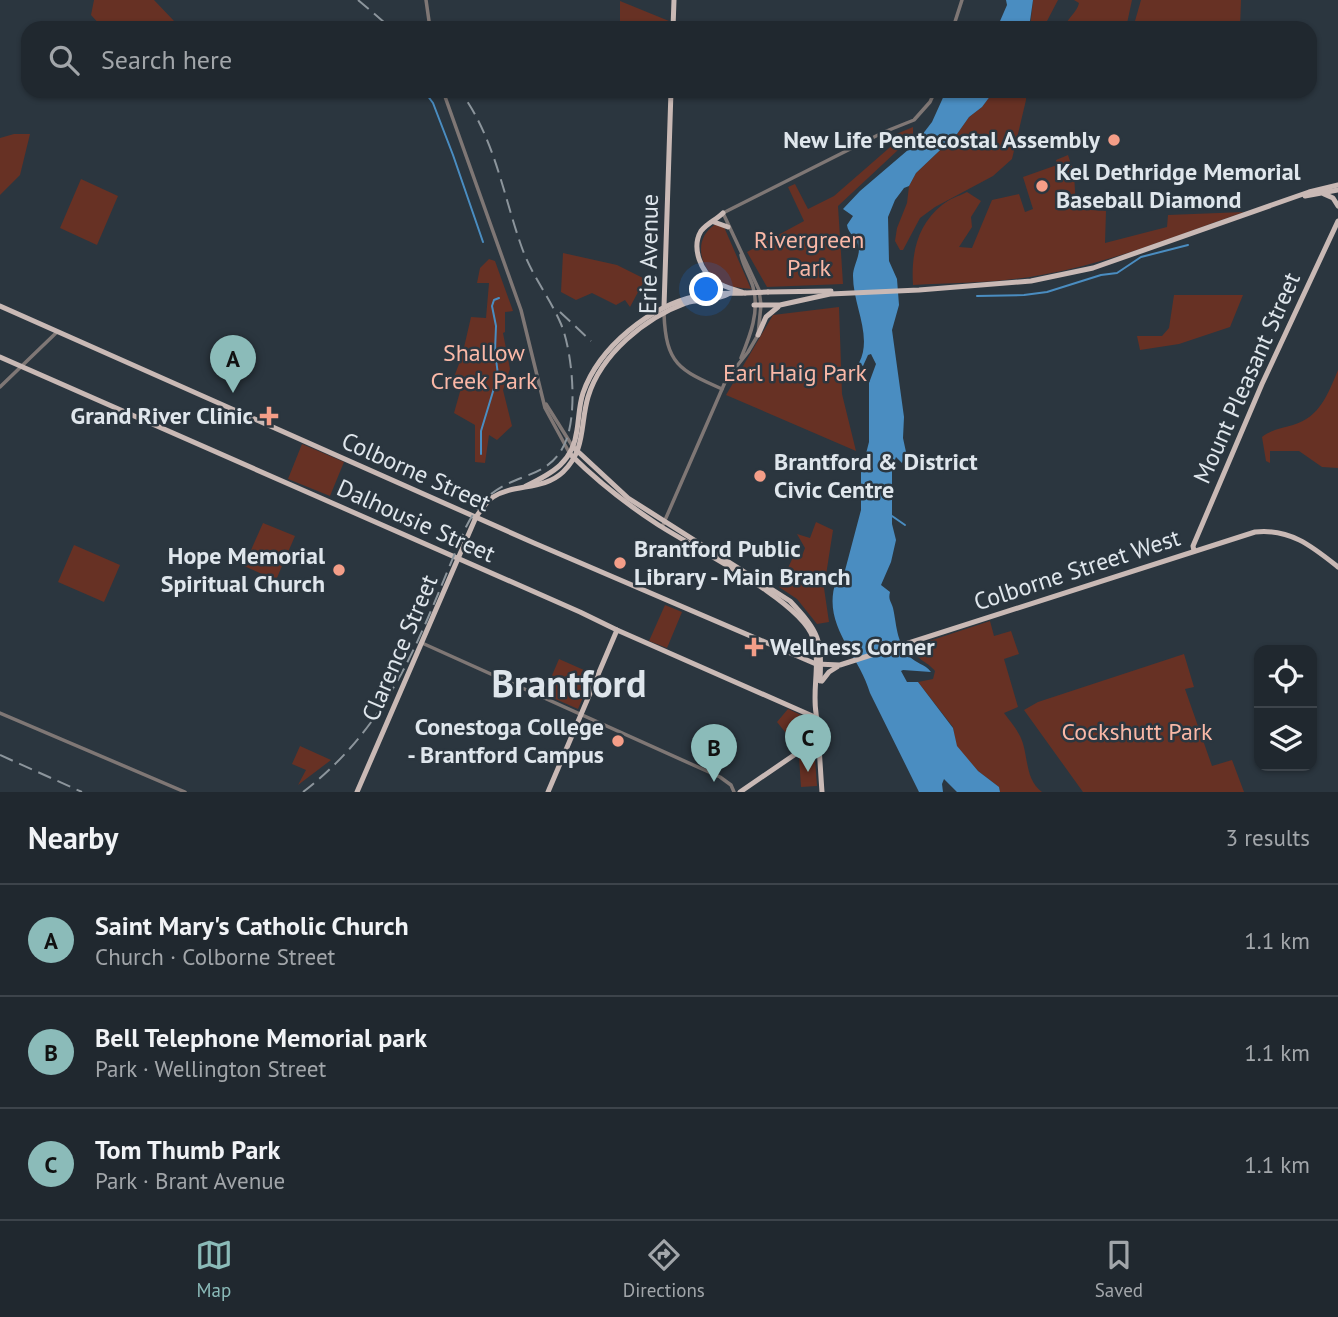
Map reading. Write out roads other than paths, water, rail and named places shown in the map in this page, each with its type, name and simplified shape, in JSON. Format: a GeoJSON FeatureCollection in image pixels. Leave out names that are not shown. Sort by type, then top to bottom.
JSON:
{"type":"FeatureCollection","features":[{"type":"Feature","properties":{"kind":"main road"},"geometry":{"type":"LineString","coordinates":[[673,21],[674,0]]}},
{"type":"Feature","properties":{"kind":"main road","name":"Erie Avenue"},"geometry":{"type":"LineString","coordinates":[[664,310],[671,98]]}},
{"type":"Feature","properties":{"kind":"main road"},"geometry":{"type":"LineString","coordinates":[[1302,196],[1324,194],[1338,188]]}},
{"type":"Feature","properties":{"kind":"main road"},"geometry":{"type":"LineString","coordinates":[[475,517],[493,498],[506,491],[534,486],[553,479],[562,472],[583,437],[587,399],[599,370],[635,333],[664,310],[727,294],[919,290],[1031,281],[1093,268],[1302,196],[1338,188]]}},
{"type":"Feature","properties":{"kind":"main road"},"geometry":{"type":"LineString","coordinates":[[1324,194],[1333,198],[1338,206]]}},
{"type":"Feature","properties":{"kind":"main road"},"geometry":{"type":"LineString","coordinates":[[723,214],[703,229],[697,242],[698,257],[703,268],[717,283],[745,293]]}},
{"type":"Feature","properties":{"kind":"main road","name":"Mount Pleasant Street"},"geometry":{"type":"LineString","coordinates":[[1194,551],[1198,534],[1237,442],[1338,221]]}},
{"type":"Feature","properties":{"kind":"main road"},"geometry":{"type":"LineString","coordinates":[[710,222],[719,222],[728,228]]}},
{"type":"Feature","properties":{"kind":"main road"},"geometry":{"type":"LineString","coordinates":[[758,305],[780,306],[829,293]]}},
{"type":"Feature","properties":{"kind":"main road","name":"Colborne Street"},"geometry":{"type":"LineString","coordinates":[[0,306],[475,517],[818,665]]}},
{"type":"Feature","properties":{"kind":"main road"},"geometry":{"type":"LineString","coordinates":[[758,335],[766,317],[780,306]]}},
{"type":"Feature","properties":{"kind":"main road","name":"Dalhousie Street"},"geometry":{"type":"LineString","coordinates":[[0,357],[817,719]]}},
{"type":"Feature","properties":{"kind":"main road"},"geometry":{"type":"LineString","coordinates":[[573,453],[617,496],[789,607],[811,631],[816,650],[819,687],[817,719]]}},
{"type":"Feature","properties":{"kind":"main road","name":"Clarence Street"},"geometry":{"type":"LineString","coordinates":[[356,792],[475,517]]}},
{"type":"Feature","properties":{"kind":"main road","name":"Colborne Street West"},"geometry":{"type":"LineString","coordinates":[[818,665],[840,665],[1248,533],[1276,531],[1307,543],[1338,567]]}},
{"type":"Feature","properties":{"kind":"main road"},"geometry":{"type":"LineString","coordinates":[[548,792],[617,630]]}},
{"type":"Feature","properties":{"kind":"main road"},"geometry":{"type":"LineString","coordinates":[[818,665],[817,719],[822,792]]}},
{"type":"Feature","properties":{"kind":"main road"},"geometry":{"type":"LineString","coordinates":[[819,687],[824,676],[840,665]]}},
{"type":"Feature","properties":{"kind":"main road"},"geometry":{"type":"LineString","coordinates":[[740,792],[819,738]]}},
{"type":"Feature","properties":{"kind":"street"},"geometry":{"type":"LineString","coordinates":[[426,0],[429,21]]}},
{"type":"Feature","properties":{"kind":"street"},"geometry":{"type":"LineString","coordinates":[[956,21],[962,0]]}},
{"type":"Feature","properties":{"kind":"street"},"geometry":{"type":"LineString","coordinates":[[445,98],[521,310],[545,403],[573,453]]}},
{"type":"Feature","properties":{"kind":"street"},"geometry":{"type":"LineString","coordinates":[[663,525],[728,376],[758,335],[755,277],[723,214],[910,122],[927,106],[931,98]]}},
{"type":"Feature","properties":{"kind":"street"},"geometry":{"type":"LineString","coordinates":[[739,363],[758,305]]}},
{"type":"Feature","properties":{"kind":"street","name":"Erie Avenue"},"geometry":{"type":"LineString","coordinates":[[664,310],[664,337],[680,366],[690,374],[722,389]]}},
{"type":"Feature","properties":{"kind":"street"},"geometry":{"type":"LineString","coordinates":[[0,387],[57,332]]}},
{"type":"Feature","properties":{"kind":"street"},"geometry":{"type":"LineString","coordinates":[[421,643],[720,776],[731,785],[734,792]]}},
{"type":"Feature","properties":{"kind":"street"},"geometry":{"type":"LineString","coordinates":[[0,713],[185,792]]}},
{"type":"Feature","properties":{"kind":"water"},"geometry":{"type":"Polygon","coordinates":[[[1006,0],[1033,0],[1030,21],[1000,21],[1007,5],[1006,0]]]}},
{"type":"Feature","properties":{"kind":"water"},"geometry":{"type":"Polygon","coordinates":[[[943,98],[989,98],[969,117],[957,134],[916,173],[909,186],[904,188],[895,200],[888,217],[889,261],[897,279],[899,305],[892,330],[906,452],[902,463],[896,457],[892,467],[892,524],[896,540],[891,562],[881,585],[890,592],[898,633],[905,650],[911,658],[931,672],[903,670],[901,671],[907,682],[918,682],[953,728],[957,746],[978,771],[999,787],[1000,792],[957,792],[944,779],[943,792],[919,792],[843,639],[833,612],[836,581],[843,578],[861,510],[861,473],[869,442],[869,383],[876,364],[871,354],[863,366],[859,363],[864,342],[853,276],[859,249],[847,225],[853,216],[843,209],[915,144],[932,122],[943,98]]]}},
{"type":"Feature","properties":{"kind":"waterway"},"geometry":{"type":"LineString","coordinates":[[429,98],[453,155],[483,242]]}},
{"type":"Feature","properties":{"kind":"waterway"},"geometry":{"type":"LineString","coordinates":[[977,296],[1047,292],[1101,275],[1117,273],[1141,257],[1188,245]]}},
{"type":"Feature","properties":{"kind":"waterway"},"geometry":{"type":"LineString","coordinates":[[481,454],[481,431],[498,375],[496,326],[492,306],[494,300],[499,298]]}},
{"type":"Feature","properties":{"kind":"waterway"},"geometry":{"type":"LineString","coordinates":[[892,516],[905,525]]}},
{"type":"Feature","properties":{"kind":"railway"},"geometry":{"type":"LineString","coordinates":[[358,0],[383,21]]}},
{"type":"Feature","properties":{"kind":"railway"},"geometry":{"type":"LineString","coordinates":[[303,792],[335,764],[384,704],[419,638],[466,527],[478,508],[487,497],[499,489],[551,463],[562,449],[571,422],[571,369],[561,324],[526,258],[490,147],[465,98]]}},
{"type":"Feature","properties":{"kind":"railway"},"geometry":{"type":"LineString","coordinates":[[560,312],[591,341]]}},
{"type":"Feature","properties":{"kind":"railway"},"geometry":{"type":"LineString","coordinates":[[0,755],[82,792]]}},
{"type":"Feature","properties":{"kind":"place","name":"New Life Pentecostal Assembly"},"geometry":{"type":"Point","coordinates":[1114,140]}},
{"type":"Feature","properties":{"kind":"place","name":"Kel Dethridge Memorial Baseball Diamond"},"geometry":{"type":"Point","coordinates":[1042,186]}},
{"type":"Feature","properties":{"kind":"place","name":"Saint Mary's Catholic Church"},"geometry":{"type":"Point","coordinates":[233,393]}},
{"type":"Feature","properties":{"kind":"place","name":"Grand River Clinic"},"geometry":{"type":"Point","coordinates":[269,416]}},
{"type":"Feature","properties":{"kind":"place","name":"Brantford & District Civic Centre"},"geometry":{"type":"Point","coordinates":[760,476]}},
{"type":"Feature","properties":{"kind":"place","name":"Brantford Public Library - Main Branch"},"geometry":{"type":"Point","coordinates":[620,563]}},
{"type":"Feature","properties":{"kind":"place","name":"Hope Memorial Spiritual Church"},"geometry":{"type":"Point","coordinates":[339,570]}},
{"type":"Feature","properties":{"kind":"place","name":"Wellness Corner"},"geometry":{"type":"Point","coordinates":[754,647]}},
{"type":"Feature","properties":{"kind":"place","name":"Conestoga College - Brantford Campus"},"geometry":{"type":"Point","coordinates":[618,741]}},
{"type":"Feature","properties":{"kind":"place","name":"Tom Thumb Park"},"geometry":{"type":"Point","coordinates":[808,772]}},
{"type":"Feature","properties":{"kind":"place","name":"Bell Telephone Memorial park"},"geometry":{"type":"Point","coordinates":[714,782]}},
{"type":"Feature","properties":{"kind":"district","name":"Brantford"},"geometry":{"type":"Point","coordinates":[569,684]}},
{"type":"Feature","properties":{"kind":"park label","name":"Rivergreen Park"},"geometry":{"type":"Point","coordinates":[809,254]}},
{"type":"Feature","properties":{"kind":"park label","name":"Shallow Creek Park"},"geometry":{"type":"Point","coordinates":[484,367]}},
{"type":"Feature","properties":{"kind":"park label","name":"Earl Haig Park"},"geometry":{"type":"Point","coordinates":[795,373]}},
{"type":"Feature","properties":{"kind":"park label","name":"Cockshutt Park"},"geometry":{"type":"Point","coordinates":[1137,732]}}]}
